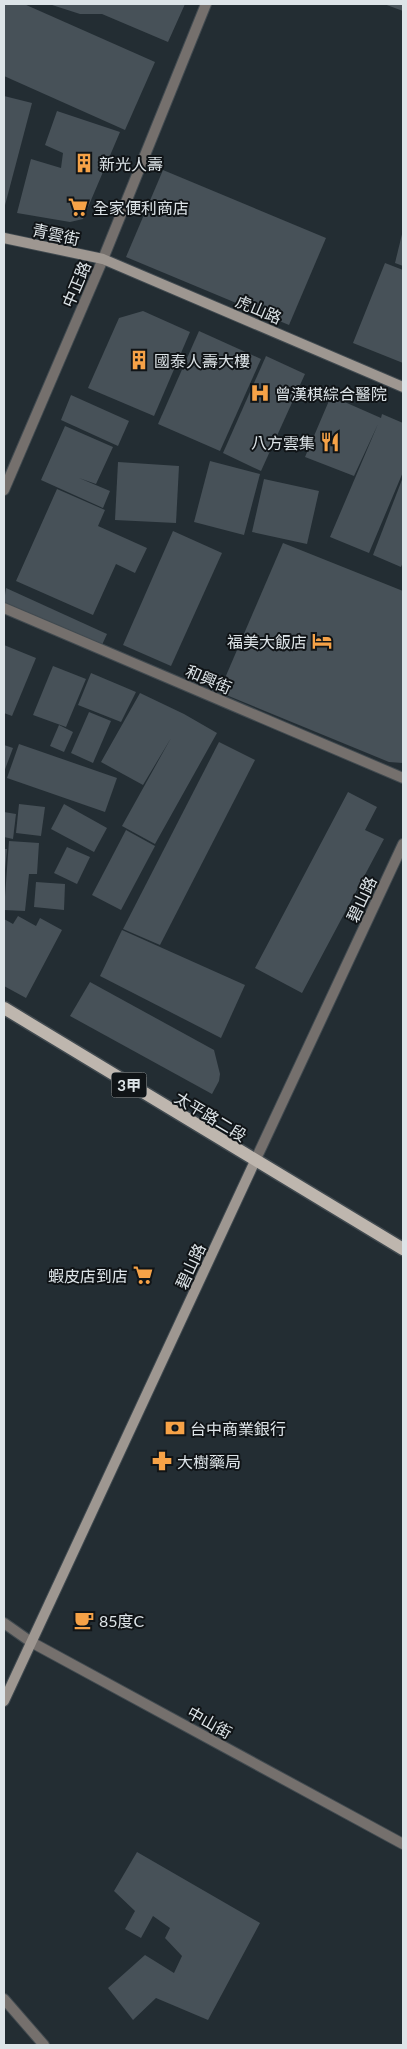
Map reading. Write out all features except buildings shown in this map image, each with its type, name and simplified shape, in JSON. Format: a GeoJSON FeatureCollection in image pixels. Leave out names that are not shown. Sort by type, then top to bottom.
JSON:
{"type":"FeatureCollection","features":[{"type":"Feature","properties":{"kind":"main road","name":"青雲街"},"geometry":{"type":"LineString","coordinates":[[4,238],[103,259]]}},
{"type":"Feature","properties":{"kind":"main road","name":"虎山路"},"geometry":{"type":"LineString","coordinates":[[103,259],[403,387]]}},
{"type":"Feature","properties":{"kind":"main road","name":"太平路二段"},"geometry":{"type":"LineString","coordinates":[[4,1008],[255,1162],[403,1250]]}},
{"type":"Feature","properties":{"kind":"main road","name":"碧山路"},"geometry":{"type":"LineString","coordinates":[[4,1701],[255,1162]]}},
{"type":"Feature","properties":{"kind":"street","name":"中正路"},"geometry":{"type":"LineString","coordinates":[[4,490],[103,259],[206,4]]}},
{"type":"Feature","properties":{"kind":"street","name":"和興街"},"geometry":{"type":"LineString","coordinates":[[4,608],[403,778]]}},
{"type":"Feature","properties":{"kind":"street","name":"碧山路"},"geometry":{"type":"LineString","coordinates":[[255,1162],[403,844]]}},
{"type":"Feature","properties":{"kind":"street","name":"中山街"},"geometry":{"type":"LineString","coordinates":[[4,1623],[31,1642],[403,1844]]}},
{"type":"Feature","properties":{"kind":"street"},"geometry":{"type":"LineString","coordinates":[[4,1999],[44,2045]]}},
{"type":"Feature","properties":{"kind":"place","name":"新光人壽"},"geometry":{"type":"Point","coordinates":[84,163]}},
{"type":"Feature","properties":{"kind":"place","name":"全家便利商店"},"geometry":{"type":"Point","coordinates":[78,207]}},
{"type":"Feature","properties":{"kind":"place","name":"國泰人壽大樓"},"geometry":{"type":"Point","coordinates":[139,360]}},
{"type":"Feature","properties":{"kind":"place","name":"曾漢棋綜合醫院"},"geometry":{"type":"Point","coordinates":[260,393]}},
{"type":"Feature","properties":{"kind":"place","name":"八方雲集"},"geometry":{"type":"Point","coordinates":[330,442]}},
{"type":"Feature","properties":{"kind":"place","name":"福美大飯店"},"geometry":{"type":"Point","coordinates":[322,641]}},
{"type":"Feature","properties":{"kind":"place","name":"蝦皮店到店"},"geometry":{"type":"Point","coordinates":[143,1275]}},
{"type":"Feature","properties":{"kind":"place","name":"台中商業銀行"},"geometry":{"type":"Point","coordinates":[175,1428]}},
{"type":"Feature","properties":{"kind":"place","name":"大樹藥局"},"geometry":{"type":"Point","coordinates":[162,1461]}},
{"type":"Feature","properties":{"kind":"place","name":"85度C"},"geometry":{"type":"Point","coordinates":[84,1620]}}]}
